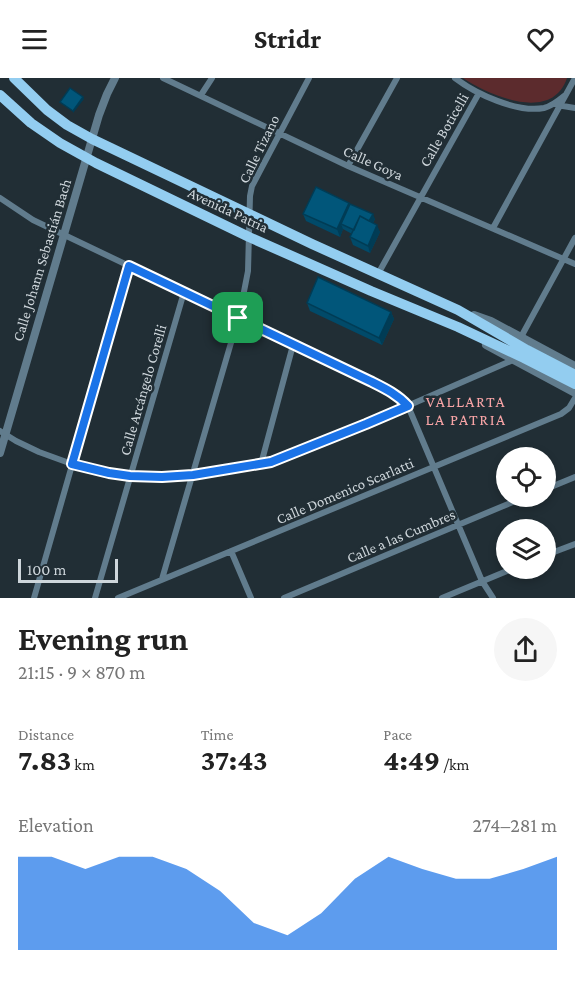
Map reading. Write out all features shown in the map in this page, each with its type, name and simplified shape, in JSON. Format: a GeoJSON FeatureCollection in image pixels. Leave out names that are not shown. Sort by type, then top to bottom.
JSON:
{"type":"FeatureCollection","features":[{"type":"Feature","properties":{"kind":"main road","name":"Avenida Patria"},"geometry":{"type":"LineString","coordinates":[[14,78],[47,110],[92,139],[458,310],[575,375]]}},
{"type":"Feature","properties":{"kind":"main road","name":"Avenida Patria"},"geometry":{"type":"LineString","coordinates":[[0,95],[31,123],[87,159],[249,237],[458,327],[575,384]]}},
{"type":"Feature","properties":{"kind":"street","name":"Calle Johann Sebastián Bach"},"geometry":{"type":"LineString","coordinates":[[0,453],[3,433],[92,139],[104,102],[115,78]]}},
{"type":"Feature","properties":{"kind":"street","name":"Calle Goya"},"geometry":{"type":"LineString","coordinates":[[163,78],[348,166],[575,264]]}},
{"type":"Feature","properties":{"kind":"street"},"geometry":{"type":"LineString","coordinates":[[201,95],[212,78]]}},
{"type":"Feature","properties":{"kind":"street","name":"Calle Tizano"},"geometry":{"type":"LineString","coordinates":[[162,579],[238,318],[248,271],[252,186],[309,78]]}},
{"type":"Feature","properties":{"kind":"street"},"geometry":{"type":"LineString","coordinates":[[348,166],[397,78]]}},
{"type":"Feature","properties":{"kind":"street"},"geometry":{"type":"LineString","coordinates":[[455,78],[479,93],[508,104],[532,108],[557,105],[575,108]]}},
{"type":"Feature","properties":{"kind":"street"},"geometry":{"type":"LineString","coordinates":[[493,228],[557,105],[567,94],[575,78]]}},
{"type":"Feature","properties":{"kind":"street","name":"Calle Boticelli"},"geometry":{"type":"LineString","coordinates":[[378,274],[479,93]]}},
{"type":"Feature","properties":{"kind":"street"},"geometry":{"type":"LineString","coordinates":[[0,198],[33,220],[392,392],[400,398],[408,406],[482,581],[493,598]]}},
{"type":"Feature","properties":{"kind":"street"},"geometry":{"type":"LineString","coordinates":[[521,337],[575,238]]}},
{"type":"Feature","properties":{"kind":"street"},"geometry":{"type":"LineString","coordinates":[[34,598],[129,266]]}},
{"type":"Feature","properties":{"kind":"street","name":"Calle Arcángelo Corelli"},"geometry":{"type":"LineString","coordinates":[[95,598],[184,292]]}},
{"type":"Feature","properties":{"kind":"street"},"geometry":{"type":"LineString","coordinates":[[458,310],[491,321],[575,366]]}},
{"type":"Feature","properties":{"kind":"street"},"geometry":{"type":"LineString","coordinates":[[458,327],[475,340],[575,393]]}},
{"type":"Feature","properties":{"kind":"street"},"geometry":{"type":"LineString","coordinates":[[261,464],[293,345]]}},
{"type":"Feature","properties":{"kind":"street"},"geometry":{"type":"LineString","coordinates":[[3,433],[39,453],[109,473],[162,477],[193,475],[271,462],[366,424],[513,360]]}},
{"type":"Feature","properties":{"kind":"street","name":"Calle Domenico Scarlatti"},"geometry":{"type":"LineString","coordinates":[[118,598],[565,412],[575,398]]}},
{"type":"Feature","properties":{"kind":"street"},"geometry":{"type":"LineString","coordinates":[[556,485],[575,477]]}},
{"type":"Feature","properties":{"kind":"street","name":"Calle a las Cumbres"},"geometry":{"type":"LineString","coordinates":[[284,598],[501,507]]}},
{"type":"Feature","properties":{"kind":"street"},"geometry":{"type":"LineString","coordinates":[[556,551],[575,544]]}},
{"type":"Feature","properties":{"kind":"street"},"geometry":{"type":"LineString","coordinates":[[231,550],[251,598]]}},
{"type":"Feature","properties":{"kind":"street"},"geometry":{"type":"LineString","coordinates":[[442,598],[496,575]]}},
{"type":"Feature","properties":{"kind":"shaded area"},"geometry":{"type":"Polygon","coordinates":[[[463,78],[567,78],[559,92],[548,100],[535,103],[504,98],[463,78]]]}},
{"type":"Feature","properties":{"kind":"building"},"geometry":{"type":"Polygon","coordinates":[[[70,88],[83,97],[73,111],[60,102],[70,88]]]}},
{"type":"Feature","properties":{"kind":"building"},"geometry":{"type":"Polygon","coordinates":[[[316,187],[349,203],[337,229],[303,214],[316,187]]]}},
{"type":"Feature","properties":{"kind":"building"},"geometry":{"type":"Polygon","coordinates":[[[350,204],[373,214],[369,221],[360,216],[354,230],[341,224],[350,204]]]}},
{"type":"Feature","properties":{"kind":"building"},"geometry":{"type":"Polygon","coordinates":[[[360,216],[377,225],[368,246],[350,237],[360,216]]]}},
{"type":"Feature","properties":{"kind":"building"},"geometry":{"type":"Polygon","coordinates":[[[318,277],[391,312],[379,338],[307,303],[318,277]]]}},
{"type":"Feature","properties":{"kind":"district","name":"VALLARTA LA PATRIA"},"geometry":{"type":"Point","coordinates":[466,410]}},
{"type":"Feature","properties":{"kind":"route"},"geometry":{"type":"LineString","coordinates":[[129,266],[238,318],[392,392],[408,406],[271,462],[193,475],[162,477],[109,473],[72,464],[129,266]]}}]}
